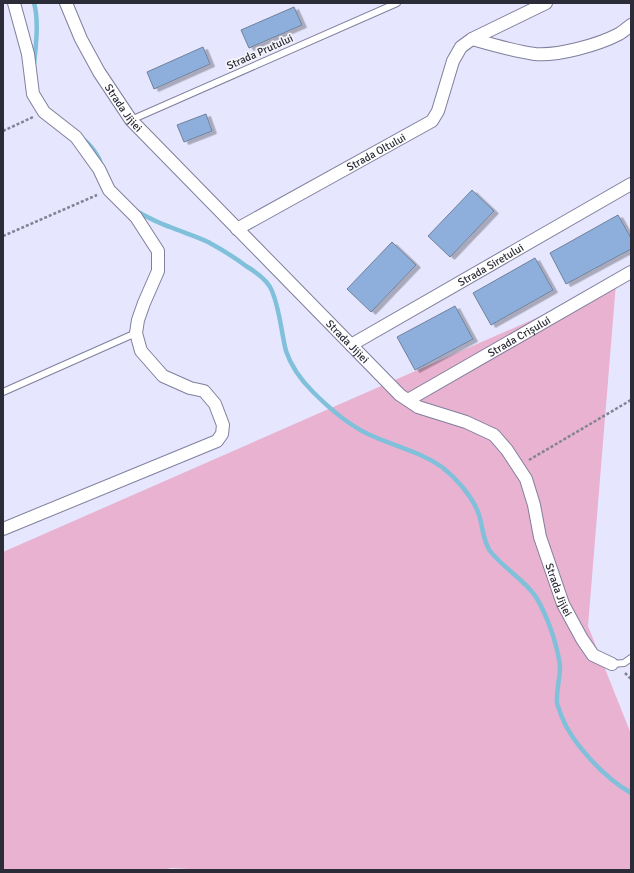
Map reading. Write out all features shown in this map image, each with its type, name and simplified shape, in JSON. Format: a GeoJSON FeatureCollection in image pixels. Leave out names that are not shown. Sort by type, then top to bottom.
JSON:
{"type":"FeatureCollection","features":[{"type":"Feature","properties":{"kind":"street"},"geometry":{"type":"LineString","coordinates":[[3,529],[218,441],[222,434],[223,425],[215,404],[204,391],[190,388],[163,376],[141,351],[136,333],[138,320],[158,271],[158,251],[136,217],[109,190],[99,169],[76,137],[44,112],[33,94],[28,54],[14,3]]}},
{"type":"Feature","properties":{"kind":"street","name":"Strada Jijiei"},"geometry":{"type":"LineString","coordinates":[[66,3],[81,39],[99,72],[131,120],[400,395],[418,407],[466,422],[494,435],[507,450],[526,479],[534,505],[540,537],[562,604],[592,655],[612,664]]}},
{"type":"Feature","properties":{"kind":"street","name":"Strada Oltului"},"geometry":{"type":"LineString","coordinates":[[237,229],[432,121],[438,111],[453,61],[461,47],[472,38],[546,3]]}},
{"type":"Feature","properties":{"kind":"street"},"geometry":{"type":"LineString","coordinates":[[472,38],[507,49],[529,53],[558,53],[597,44],[619,34],[631,25]]}},
{"type":"Feature","properties":{"kind":"street","name":"Strada Siretului"},"geometry":{"type":"LineString","coordinates":[[351,345],[631,184]]}},
{"type":"Feature","properties":{"kind":"street","name":"Strada Crișului"},"geometry":{"type":"LineString","coordinates":[[408,400],[631,272]]}},
{"type":"Feature","properties":{"kind":"lane","name":"Strada Prutului"},"geometry":{"type":"LineString","coordinates":[[131,120],[396,3]]}},
{"type":"Feature","properties":{"kind":"lane"},"geometry":{"type":"LineString","coordinates":[[3,392],[136,333]]}},
{"type":"Feature","properties":{"kind":"lane"},"geometry":{"type":"LineString","coordinates":[[612,664],[624,663],[631,658]]}},
{"type":"Feature","properties":{"kind":"path"},"geometry":{"type":"LineString","coordinates":[[3,131],[44,112]]}},
{"type":"Feature","properties":{"kind":"path"},"geometry":{"type":"LineString","coordinates":[[3,236],[109,190]]}},
{"type":"Feature","properties":{"kind":"path"},"geometry":{"type":"LineString","coordinates":[[518,467],[631,400]]}},
{"type":"Feature","properties":{"kind":"shaded area"},"geometry":{"type":"Polygon","coordinates":[[[616,283],[588,626],[631,734],[631,870],[206,870],[171,868],[164,870],[3,870],[3,552],[616,283]]]}},
{"type":"Feature","properties":{"kind":"building"},"geometry":{"type":"Polygon","coordinates":[[[294,7],[302,25],[249,48],[241,30],[294,7]]]}},
{"type":"Feature","properties":{"kind":"building"},"geometry":{"type":"Polygon","coordinates":[[[203,47],[210,64],[154,89],[147,72],[203,47]]]}},
{"type":"Feature","properties":{"kind":"building"},"geometry":{"type":"Polygon","coordinates":[[[206,114],[212,131],[184,142],[177,125],[206,114]]]}},
{"type":"Feature","properties":{"kind":"building"},"geometry":{"type":"Polygon","coordinates":[[[472,190],[494,211],[450,257],[428,236],[472,190]]]}},
{"type":"Feature","properties":{"kind":"building"},"geometry":{"type":"Polygon","coordinates":[[[618,215],[631,238],[631,249],[566,284],[550,253],[618,215]]]}},
{"type":"Feature","properties":{"kind":"building"},"geometry":{"type":"Polygon","coordinates":[[[392,242],[416,265],[371,312],[347,289],[392,242]]]}},
{"type":"Feature","properties":{"kind":"building"},"geometry":{"type":"Polygon","coordinates":[[[535,258],[553,290],[491,325],[473,293],[535,258]]]}},
{"type":"Feature","properties":{"kind":"building"},"geometry":{"type":"Polygon","coordinates":[[[455,306],[473,339],[415,370],[397,337],[455,306]]]}},
{"type":"Feature","properties":{"kind":"waterway"},"geometry":{"type":"LineString","coordinates":[[34,3],[37,25],[34,64]]}},
{"type":"Feature","properties":{"kind":"waterway"},"geometry":{"type":"LineString","coordinates":[[81,137],[94,150],[102,166]]}},
{"type":"Feature","properties":{"kind":"waterway"},"geometry":{"type":"LineString","coordinates":[[136,211],[161,224],[208,242],[254,271],[268,283],[270,287],[279,313],[288,357],[297,373],[313,392],[346,421],[368,434],[433,461],[447,471],[463,487],[478,512],[485,542],[490,551],[531,591],[536,597],[544,613],[559,659],[560,672],[557,703],[566,726],[590,759],[611,779],[631,793]]}}]}
